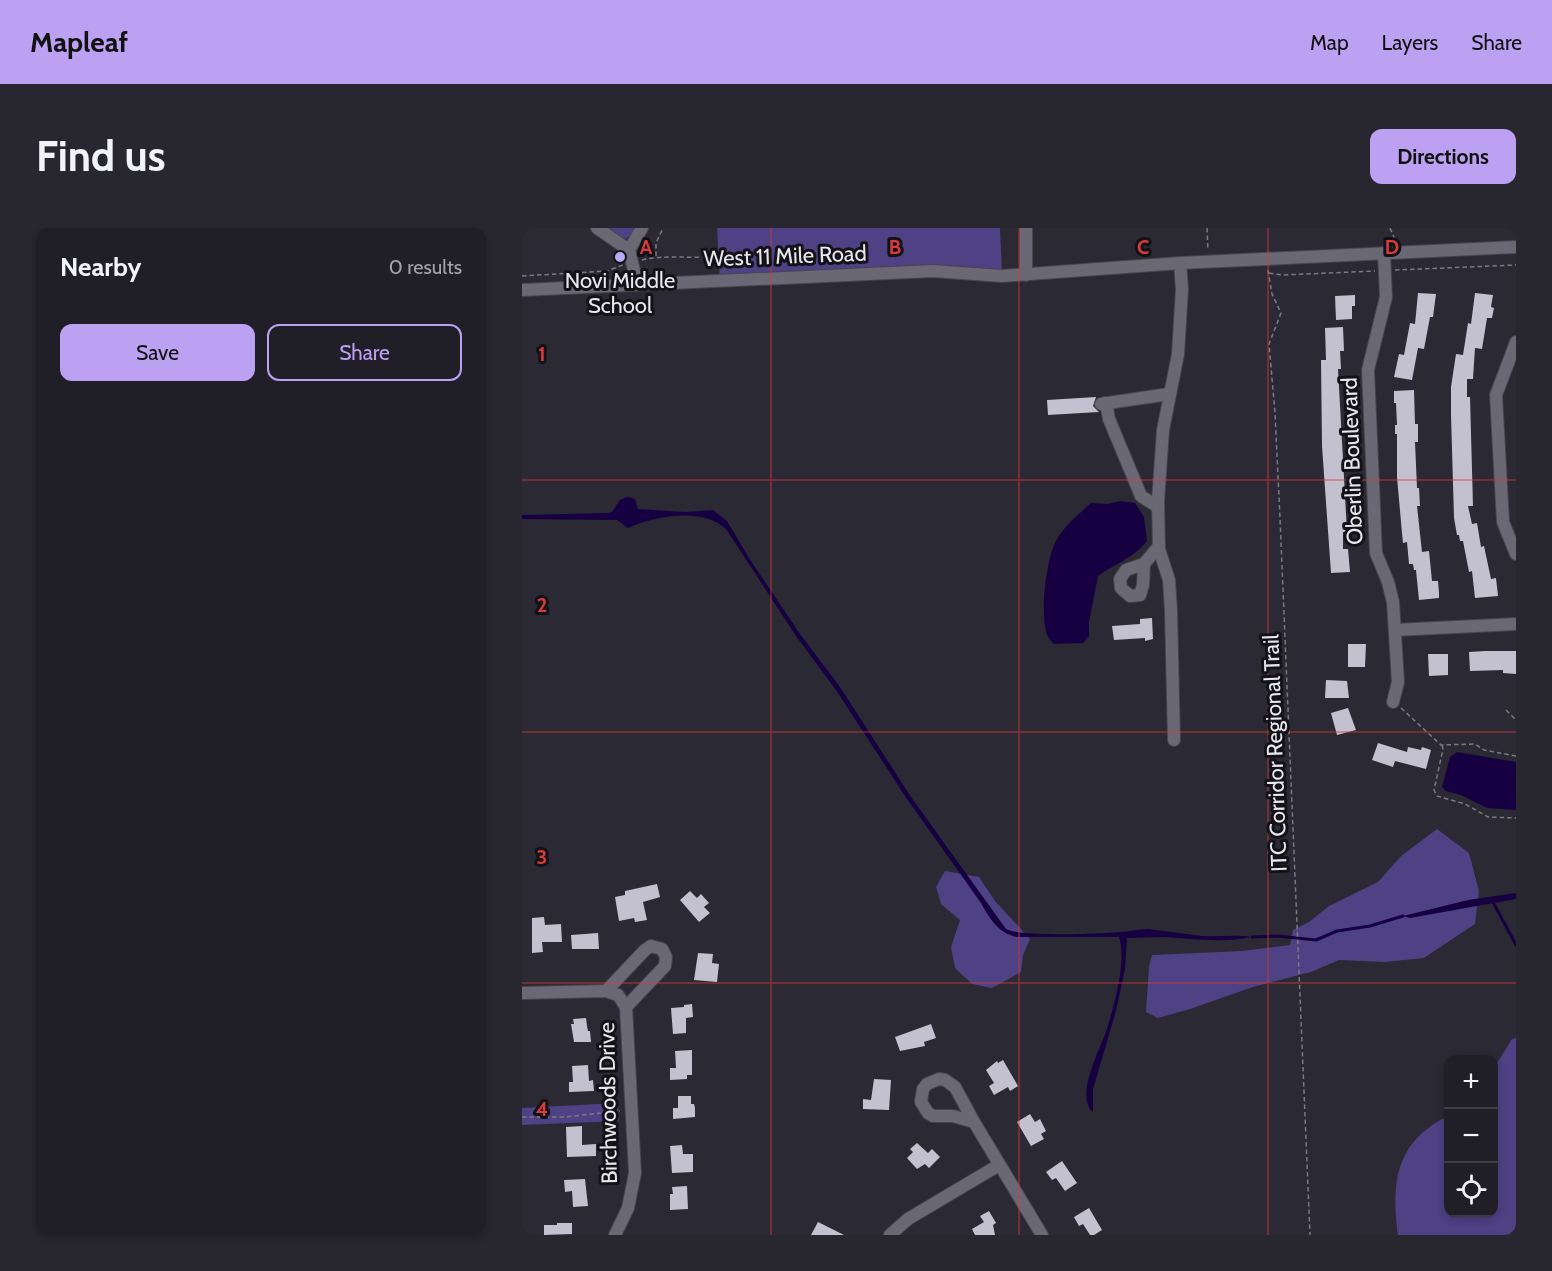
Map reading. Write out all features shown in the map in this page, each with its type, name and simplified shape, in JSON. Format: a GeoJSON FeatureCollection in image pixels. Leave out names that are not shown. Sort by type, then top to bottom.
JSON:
{"type":"FeatureCollection","features":[{"type":"Feature","properties":{"kind":"street"},"geometry":{"type":"LineString","coordinates":[[597,228],[629,250],[637,283]]}},
{"type":"Feature","properties":{"kind":"street"},"geometry":{"type":"LineString","coordinates":[[629,250],[642,228]]}},
{"type":"Feature","properties":{"kind":"street"},"geometry":{"type":"LineString","coordinates":[[1026,228],[1026,275]]}},
{"type":"Feature","properties":{"kind":"street","name":"West 11 Mile Road"},"geometry":{"type":"LineString","coordinates":[[522,290],[933,271],[973,275],[1026,275],[1180,263],[1516,247]]}},
{"type":"Feature","properties":{"kind":"street","name":"Oberlin Boulevard"},"geometry":{"type":"LineString","coordinates":[[1384,253],[1386,297],[1368,370],[1376,553],[1394,602],[1398,682],[1393,702]]}},
{"type":"Feature","properties":{"kind":"street"},"geometry":{"type":"LineString","coordinates":[[1174,740],[1169,580],[1159,546],[1158,507],[1163,430],[1180,332],[1182,289],[1180,263]]}},
{"type":"Feature","properties":{"kind":"street"},"geometry":{"type":"LineString","coordinates":[[1516,342],[1496,395],[1503,522],[1516,554]]}},
{"type":"Feature","properties":{"kind":"street"},"geometry":{"type":"LineString","coordinates":[[1158,507],[1141,496],[1103,403],[1169,394]]}},
{"type":"Feature","properties":{"kind":"street"},"geometry":{"type":"LineString","coordinates":[[1144,564],[1159,546]]}},
{"type":"Feature","properties":{"kind":"street"},"geometry":{"type":"LineString","coordinates":[[1395,630],[1516,624]]}},
{"type":"Feature","properties":{"kind":"street"},"geometry":{"type":"LineString","coordinates":[[606,991],[645,950],[651,946],[662,949],[666,957],[665,966],[626,1007]]}},
{"type":"Feature","properties":{"kind":"street","name":"Birchwoods Drive"},"geometry":{"type":"LineString","coordinates":[[522,993],[606,991],[618,996],[626,1007],[633,1111],[634,1173],[633,1190],[628,1208],[615,1235]]}},
{"type":"Feature","properties":{"kind":"street"},"geometry":{"type":"LineString","coordinates":[[974,1122],[953,1116],[933,1116],[928,1113],[921,1102],[923,1089],[939,1079],[955,1087],[1042,1235]]}},
{"type":"Feature","properties":{"kind":"street"},"geometry":{"type":"LineString","coordinates":[[890,1235],[908,1219],[999,1165]]}},
{"type":"Feature","properties":{"kind":"path"},"geometry":{"type":"LineString","coordinates":[[656,257],[656,243],[663,228]]}},
{"type":"Feature","properties":{"kind":"path"},"geometry":{"type":"LineString","coordinates":[[1207,228],[1208,251]]}},
{"type":"Feature","properties":{"kind":"path"},"geometry":{"type":"LineString","coordinates":[[1390,228],[1396,243]]}},
{"type":"Feature","properties":{"kind":"path"},"geometry":{"type":"LineString","coordinates":[[522,276],[607,271],[656,257],[706,257]]}},
{"type":"Feature","properties":{"kind":"path","name":"ITC Corridor Regional Trail"},"geometry":{"type":"LineString","coordinates":[[1268,275],[1272,294],[1281,313],[1269,345],[1275,413],[1310,1235]]}},
{"type":"Feature","properties":{"kind":"path"},"geometry":{"type":"LineString","coordinates":[[1393,702],[1443,749],[1434,790],[1437,796],[1465,804],[1488,817],[1516,818]]}},
{"type":"Feature","properties":{"kind":"path"},"geometry":{"type":"LineString","coordinates":[[1506,710],[1516,720]]}},
{"type":"Feature","properties":{"kind":"path"},"geometry":{"type":"LineString","coordinates":[[1441,745],[1474,744],[1484,750],[1516,756]]}},
{"type":"Feature","properties":{"kind":"path"},"geometry":{"type":"LineString","coordinates":[[522,1118],[633,1111]]}},
{"type":"Feature","properties":{"kind":"shaded area"},"geometry":{"type":"Polygon","coordinates":[[[607,228],[638,228],[626,239],[615,236],[607,228]]]}},
{"type":"Feature","properties":{"kind":"shaded area"},"geometry":{"type":"Polygon","coordinates":[[[717,228],[1000,228],[1002,272],[720,285],[717,228]]]}},
{"type":"Feature","properties":{"kind":"shaded area"},"geometry":{"type":"Polygon","coordinates":[[[627,497],[635,499],[638,509],[686,512],[713,510],[727,521],[749,558],[800,634],[840,687],[911,797],[1006,929],[1015,932],[1061,934],[1110,933],[1148,929],[1202,936],[1252,937],[1219,940],[1164,937],[1127,938],[1125,969],[1116,1011],[1093,1089],[1093,1112],[1088,1105],[1087,1084],[1107,1029],[1116,995],[1121,970],[1119,937],[1017,937],[1010,935],[995,924],[907,799],[726,529],[716,522],[692,516],[665,517],[628,528],[617,520],[522,519],[522,515],[608,513],[612,512],[620,500],[627,497]]]}},
{"type":"Feature","properties":{"kind":"shaded area"},"geometry":{"type":"Polygon","coordinates":[[[1121,501],[1135,503],[1144,517],[1147,541],[1130,557],[1098,576],[1089,622],[1089,636],[1083,643],[1054,644],[1045,628],[1044,603],[1049,561],[1056,541],[1067,525],[1091,503],[1107,504],[1121,501]]]}},
{"type":"Feature","properties":{"kind":"shaded area"},"geometry":{"type":"Polygon","coordinates":[[[1457,752],[1516,762],[1516,810],[1487,808],[1461,795],[1446,791],[1442,787],[1450,757],[1457,752]]]}},
{"type":"Feature","properties":{"kind":"shaded area"},"geometry":{"type":"Polygon","coordinates":[[[1437,829],[1469,853],[1479,891],[1475,924],[1424,958],[1385,962],[1339,960],[1311,972],[1253,987],[1158,1018],[1146,1012],[1152,955],[1242,951],[1290,945],[1293,930],[1309,922],[1329,906],[1378,882],[1401,856],[1437,829]]]}},
{"type":"Feature","properties":{"kind":"shaded area"},"geometry":{"type":"Polygon","coordinates":[[[945,871],[979,877],[995,901],[1030,939],[1023,955],[1021,972],[992,988],[972,984],[955,968],[951,947],[960,920],[941,904],[936,887],[945,871]]]}},
{"type":"Feature","properties":{"kind":"shaded area"},"geometry":{"type":"Polygon","coordinates":[[[1516,893],[1516,899],[1410,918],[1403,916],[1468,900],[1516,893]]]}},
{"type":"Feature","properties":{"kind":"shaded area"},"geometry":{"type":"Polygon","coordinates":[[[1516,1038],[1516,1235],[1398,1235],[1397,1183],[1405,1154],[1414,1141],[1442,1119],[1444,1119],[1444,1217],[1498,1217],[1498,1062],[1512,1039],[1516,1038]]]}},
{"type":"Feature","properties":{"kind":"shaded area"},"geometry":{"type":"Polygon","coordinates":[[[618,1103],[619,1121],[522,1125],[522,1108],[618,1103]]]}},
{"type":"Feature","properties":{"kind":"building"},"geometry":{"type":"Polygon","coordinates":[[[1418,293],[1436,294],[1433,317],[1430,317],[1424,349],[1418,348],[1412,380],[1394,377],[1399,354],[1404,355],[1410,323],[1415,324],[1418,293]]]}},
{"type":"Feature","properties":{"kind":"building"},"geometry":{"type":"Polygon","coordinates":[[[1475,293],[1493,295],[1491,307],[1494,308],[1492,318],[1487,318],[1482,349],[1475,348],[1473,379],[1467,379],[1467,397],[1470,397],[1473,506],[1468,506],[1472,524],[1477,523],[1481,547],[1484,546],[1491,579],[1496,578],[1498,596],[1475,598],[1472,571],[1469,572],[1463,541],[1460,541],[1457,535],[1454,518],[1451,387],[1456,354],[1463,355],[1468,323],[1471,324],[1475,293]]]}},
{"type":"Feature","properties":{"kind":"building"},"geometry":{"type":"Polygon","coordinates":[[[1355,295],[1352,319],[1336,320],[1335,296],[1355,295]]]}},
{"type":"Feature","properties":{"kind":"building"},"geometry":{"type":"Polygon","coordinates":[[[1343,327],[1344,351],[1340,351],[1341,369],[1338,369],[1347,532],[1343,532],[1343,549],[1348,549],[1350,572],[1331,573],[1322,446],[1321,360],[1326,360],[1325,328],[1343,327]]]}},
{"type":"Feature","properties":{"kind":"building"},"geometry":{"type":"Polygon","coordinates":[[[1414,390],[1415,424],[1418,424],[1418,442],[1415,442],[1420,506],[1417,506],[1422,552],[1429,551],[1432,581],[1438,581],[1439,593],[1439,598],[1419,600],[1416,570],[1413,564],[1409,564],[1407,542],[1403,543],[1397,477],[1396,403],[1394,403],[1394,391],[1414,390]]]}},
{"type":"Feature","properties":{"kind":"building"},"geometry":{"type":"Polygon","coordinates":[[[1096,397],[1093,406],[1099,412],[1048,415],[1047,400],[1096,397]]]}},
{"type":"Feature","properties":{"kind":"building"},"geometry":{"type":"Polygon","coordinates":[[[1152,618],[1153,639],[1114,640],[1112,626],[1140,624],[1140,619],[1152,618]]]}},
{"type":"Feature","properties":{"kind":"building"},"geometry":{"type":"Polygon","coordinates":[[[1348,644],[1366,644],[1365,667],[1348,667],[1348,644]]]}},
{"type":"Feature","properties":{"kind":"building"},"geometry":{"type":"Polygon","coordinates":[[[1516,651],[1516,674],[1503,673],[1503,670],[1470,671],[1469,652],[1516,651]]]}},
{"type":"Feature","properties":{"kind":"building"},"geometry":{"type":"Polygon","coordinates":[[[1428,654],[1448,654],[1448,675],[1429,676],[1428,654]]]}},
{"type":"Feature","properties":{"kind":"building"},"geometry":{"type":"Polygon","coordinates":[[[1326,680],[1347,681],[1349,698],[1325,698],[1326,680]]]}},
{"type":"Feature","properties":{"kind":"building"},"geometry":{"type":"Polygon","coordinates":[[[1348,708],[1356,730],[1337,735],[1331,713],[1348,708]]]}},
{"type":"Feature","properties":{"kind":"building"},"geometry":{"type":"Polygon","coordinates":[[[1378,743],[1407,752],[1408,747],[1421,750],[1422,747],[1431,750],[1426,769],[1395,761],[1393,767],[1372,760],[1378,743]]]}},
{"type":"Feature","properties":{"kind":"building"},"geometry":{"type":"Polygon","coordinates":[[[657,884],[660,897],[643,902],[647,920],[635,922],[634,918],[619,921],[615,897],[625,895],[625,891],[657,884]]]}},
{"type":"Feature","properties":{"kind":"building"},"geometry":{"type":"Polygon","coordinates":[[[690,891],[697,898],[701,894],[709,903],[704,907],[710,913],[699,922],[680,900],[690,891]]]}},
{"type":"Feature","properties":{"kind":"building"},"geometry":{"type":"Polygon","coordinates":[[[544,917],[545,925],[561,924],[562,942],[542,942],[543,952],[532,953],[532,918],[544,917]]]}},
{"type":"Feature","properties":{"kind":"building"},"geometry":{"type":"Polygon","coordinates":[[[598,933],[599,949],[572,949],[571,935],[598,933]]]}},
{"type":"Feature","properties":{"kind":"building"},"geometry":{"type":"Polygon","coordinates":[[[698,953],[713,954],[712,963],[719,964],[717,982],[694,980],[698,953]]]}},
{"type":"Feature","properties":{"kind":"building"},"geometry":{"type":"Polygon","coordinates":[[[692,1004],[693,1017],[686,1018],[686,1033],[673,1034],[671,1008],[692,1004]]]}},
{"type":"Feature","properties":{"kind":"building"},"geometry":{"type":"Polygon","coordinates":[[[586,1018],[591,1042],[574,1042],[571,1024],[574,1024],[573,1019],[586,1018]]]}},
{"type":"Feature","properties":{"kind":"building"},"geometry":{"type":"Polygon","coordinates":[[[931,1024],[936,1038],[924,1042],[925,1046],[900,1051],[895,1037],[931,1024]]]}},
{"type":"Feature","properties":{"kind":"building"},"geometry":{"type":"Polygon","coordinates":[[[692,1050],[692,1075],[687,1075],[687,1079],[670,1080],[670,1068],[676,1068],[675,1051],[692,1050]]]}},
{"type":"Feature","properties":{"kind":"building"},"geometry":{"type":"Polygon","coordinates":[[[1003,1060],[1018,1086],[1010,1091],[1008,1087],[994,1095],[989,1086],[994,1083],[986,1070],[997,1061],[998,1063],[1003,1060]]]}},
{"type":"Feature","properties":{"kind":"building"},"geometry":{"type":"Polygon","coordinates":[[[588,1065],[589,1081],[593,1080],[594,1091],[569,1092],[569,1082],[573,1082],[572,1066],[588,1065]]]}},
{"type":"Feature","properties":{"kind":"building"},"geometry":{"type":"Polygon","coordinates":[[[874,1079],[891,1080],[889,1110],[863,1109],[863,1099],[871,1100],[874,1079]]]}},
{"type":"Feature","properties":{"kind":"building"},"geometry":{"type":"Polygon","coordinates":[[[678,1096],[691,1096],[695,1117],[673,1119],[673,1108],[678,1108],[678,1096]]]}},
{"type":"Feature","properties":{"kind":"building"},"geometry":{"type":"Polygon","coordinates":[[[1030,1114],[1035,1122],[1040,1119],[1046,1131],[1041,1134],[1044,1139],[1031,1146],[1017,1122],[1030,1114]]]}},
{"type":"Feature","properties":{"kind":"building"},"geometry":{"type":"Polygon","coordinates":[[[582,1126],[582,1145],[596,1144],[596,1156],[567,1157],[566,1127],[582,1126]]]}},
{"type":"Feature","properties":{"kind":"building"},"geometry":{"type":"Polygon","coordinates":[[[917,1143],[928,1153],[932,1149],[940,1157],[929,1168],[925,1164],[917,1169],[907,1158],[913,1152],[910,1149],[917,1143]]]}},
{"type":"Feature","properties":{"kind":"building"},"geometry":{"type":"Polygon","coordinates":[[[682,1145],[683,1154],[693,1154],[693,1172],[672,1173],[670,1146],[682,1145]]]}},
{"type":"Feature","properties":{"kind":"building"},"geometry":{"type":"Polygon","coordinates":[[[1062,1161],[1077,1183],[1065,1191],[1056,1178],[1052,1180],[1046,1172],[1062,1161]]]}},
{"type":"Feature","properties":{"kind":"building"},"geometry":{"type":"Polygon","coordinates":[[[585,1179],[588,1206],[573,1207],[572,1191],[565,1192],[564,1180],[585,1179]]]}},
{"type":"Feature","properties":{"kind":"building"},"geometry":{"type":"Polygon","coordinates":[[[687,1186],[688,1209],[670,1210],[672,1187],[687,1186]]]}},
{"type":"Feature","properties":{"kind":"building"},"geometry":{"type":"Polygon","coordinates":[[[1089,1208],[1102,1230],[1094,1235],[1090,1235],[1083,1224],[1079,1226],[1074,1217],[1089,1208]]]}},
{"type":"Feature","properties":{"kind":"building"},"geometry":{"type":"Polygon","coordinates":[[[989,1211],[996,1223],[993,1225],[995,1235],[975,1235],[972,1229],[984,1222],[980,1216],[989,1211]]]}},
{"type":"Feature","properties":{"kind":"building"},"geometry":{"type":"Polygon","coordinates":[[[818,1222],[844,1235],[811,1235],[818,1222]]]}},
{"type":"Feature","properties":{"kind":"building"},"geometry":{"type":"Polygon","coordinates":[[[557,1223],[572,1223],[572,1234],[544,1235],[544,1225],[557,1225],[557,1223]]]}},
{"type":"Feature","properties":{"kind":"waterway"},"geometry":{"type":"LineString","coordinates":[[1493,902],[1516,945]]}},
{"type":"Feature","properties":{"kind":"waterway"},"geometry":{"type":"LineString","coordinates":[[1252,937],[1277,936],[1316,940],[1337,931],[1370,926],[1403,916]]}},
{"type":"Feature","properties":{"kind":"place","name":"Novi Middle School"},"geometry":{"type":"Point","coordinates":[620,257]}}]}
